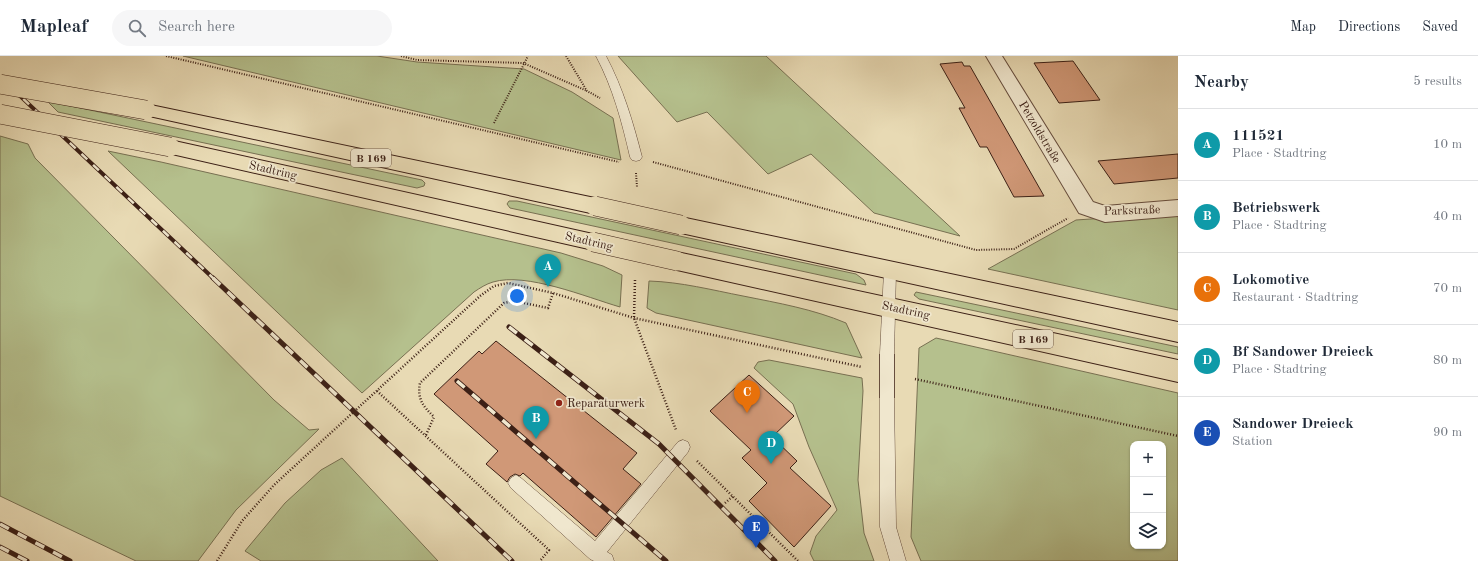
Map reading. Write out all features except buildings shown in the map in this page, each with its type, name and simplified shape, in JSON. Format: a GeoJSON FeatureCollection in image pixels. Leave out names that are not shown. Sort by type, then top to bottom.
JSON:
{"type":"FeatureCollection","features":[{"type":"Feature","properties":{"kind":"main road","name":"B 169"},"geometry":{"type":"LineString","coordinates":[[0,84],[146,110],[1178,332]]}},
{"type":"Feature","properties":{"kind":"main road","name":"Stadtring"},"geometry":{"type":"LineString","coordinates":[[0,114],[170,147],[676,261],[1178,371]]}},
{"type":"Feature","properties":{"kind":"street","name":"Petzoldstraße"},"geometry":{"type":"LineString","coordinates":[[994,56],[1086,208]]}},
{"type":"Feature","properties":{"kind":"street","name":"Parkstraße"},"geometry":{"type":"LineString","coordinates":[[1086,208],[1105,214],[1178,208]]}},
{"type":"Feature","properties":{"kind":"lane"},"geometry":{"type":"LineString","coordinates":[[601,56],[611,74],[625,113],[636,157]]}},
{"type":"Feature","properties":{"kind":"lane"},"geometry":{"type":"LineString","coordinates":[[890,271],[887,354],[888,526],[898,561]]}},
{"type":"Feature","properties":{"kind":"lane"},"geometry":{"type":"LineString","coordinates":[[516,483],[601,557],[683,447]]}},
{"type":"Feature","properties":{"kind":"path"},"geometry":{"type":"LineString","coordinates":[[166,56],[621,163]]}},
{"type":"Feature","properties":{"kind":"path"},"geometry":{"type":"LineString","coordinates":[[401,56],[417,60],[524,63],[587,91],[625,113]]}},
{"type":"Feature","properties":{"kind":"path"},"geometry":{"type":"LineString","coordinates":[[494,123],[528,56]]}},
{"type":"Feature","properties":{"kind":"path"},"geometry":{"type":"LineString","coordinates":[[566,56],[587,91]]}},
{"type":"Feature","properties":{"kind":"path"},"geometry":{"type":"LineString","coordinates":[[636,157],[976,250],[1014,249],[1086,208]]}},
{"type":"Feature","properties":{"kind":"path"},"geometry":{"type":"LineString","coordinates":[[635,280],[634,318],[683,447],[798,561]]}},
{"type":"Feature","properties":{"kind":"path"},"geometry":{"type":"LineString","coordinates":[[217,561],[242,521],[274,485],[489,289],[500,284],[508,283],[553,293],[634,318],[862,367]]}},
{"type":"Feature","properties":{"kind":"path"},"geometry":{"type":"LineString","coordinates":[[426,435],[434,417],[422,405],[418,393],[420,383],[504,303],[514,301],[548,308],[553,293]]}},
{"type":"Feature","properties":{"kind":"path"},"geometry":{"type":"LineString","coordinates":[[915,379],[1178,436]]}},
{"type":"Feature","properties":{"kind":"path"},"geometry":{"type":"LineString","coordinates":[[377,391],[549,550],[540,561]]}},
{"type":"Feature","properties":{"kind":"path"},"geometry":{"type":"LineString","coordinates":[[725,503],[732,496]]}},
{"type":"Feature","properties":{"kind":"green space"},"geometry":{"type":"Polygon","coordinates":[[[183,56],[377,56],[417,62],[524,69],[572,92],[613,118],[621,160],[183,56]]]}},
{"type":"Feature","properties":{"kind":"green space"},"geometry":{"type":"Polygon","coordinates":[[[618,56],[766,56],[960,236],[874,213],[811,154],[768,174],[707,112],[677,122],[618,56]]]}},
{"type":"Feature","properties":{"kind":"green space"},"geometry":{"type":"Polygon","coordinates":[[[47,101],[422,180],[425,183],[424,186],[417,188],[58,112],[47,101]]]}},
{"type":"Feature","properties":{"kind":"green space"},"geometry":{"type":"Polygon","coordinates":[[[0,136],[28,144],[35,158],[274,400],[309,430],[319,429],[236,510],[198,561],[136,561],[0,496],[0,136]]]}},
{"type":"Feature","properties":{"kind":"green space"},"geometry":{"type":"Polygon","coordinates":[[[108,151],[561,253],[603,266],[622,275],[620,307],[574,292],[539,283],[522,280],[507,280],[490,283],[474,292],[362,393],[108,151]]]}},
{"type":"Feature","properties":{"kind":"green space"},"geometry":{"type":"Polygon","coordinates":[[[509,201],[517,201],[856,274],[864,280],[866,285],[510,208],[507,204],[509,201]]]}},
{"type":"Feature","properties":{"kind":"green space"},"geometry":{"type":"Polygon","coordinates":[[[1178,213],[1178,310],[988,269],[1076,220],[1178,213]]]}},
{"type":"Feature","properties":{"kind":"green space"},"geometry":{"type":"Polygon","coordinates":[[[649,281],[673,283],[708,289],[795,307],[834,318],[846,323],[862,358],[656,313],[647,308],[649,281]]]}},
{"type":"Feature","properties":{"kind":"green space"},"geometry":{"type":"Polygon","coordinates":[[[916,292],[1178,347],[1178,354],[919,299],[914,295],[916,292]]]}},
{"type":"Feature","properties":{"kind":"green space"},"geometry":{"type":"Polygon","coordinates":[[[936,338],[1178,393],[1178,561],[921,561],[911,537],[919,348],[936,338]]]}},
{"type":"Feature","properties":{"kind":"green space"},"geometry":{"type":"Polygon","coordinates":[[[769,360],[862,378],[863,391],[858,480],[864,533],[874,561],[814,561],[810,553],[816,536],[837,510],[809,447],[793,404],[754,368],[758,362],[769,360]]]}},
{"type":"Feature","properties":{"kind":"green space"},"geometry":{"type":"Polygon","coordinates":[[[342,458],[438,561],[261,561],[245,551],[285,503],[321,470],[342,458]]]}},
{"type":"Feature","properties":{"kind":"railway"},"geometry":{"type":"LineString","coordinates":[[0,77],[214,279]]}},
{"type":"Feature","properties":{"kind":"railway"},"geometry":{"type":"LineString","coordinates":[[213,278],[512,561]]}},
{"type":"Feature","properties":{"kind":"railway"},"geometry":{"type":"LineString","coordinates":[[509,327],[659,444],[775,561]]}},
{"type":"Feature","properties":{"kind":"railway"},"geometry":{"type":"LineString","coordinates":[[457,381],[666,561]]}},
{"type":"Feature","properties":{"kind":"railway"},"geometry":{"type":"LineString","coordinates":[[0,524],[70,561]]}},
{"type":"Feature","properties":{"kind":"railway"},"geometry":{"type":"LineString","coordinates":[[0,547],[27,561]]}},
{"type":"Feature","properties":{"kind":"place","name":"111521"},"geometry":{"type":"Point","coordinates":[548,287]}},
{"type":"Feature","properties":{"kind":"place","name":"Reparaturwerk"},"geometry":{"type":"Point","coordinates":[559,403]}},
{"type":"Feature","properties":{"kind":"place","name":"Lokomotive"},"geometry":{"type":"Point","coordinates":[747,413]}},
{"type":"Feature","properties":{"kind":"place","name":"Betriebswerk"},"geometry":{"type":"Point","coordinates":[536,439]}},
{"type":"Feature","properties":{"kind":"place","name":"Bf Sandower Dreieck"},"geometry":{"type":"Point","coordinates":[771,464]}},
{"type":"Feature","properties":{"kind":"place","name":"Sandower Dreieck"},"geometry":{"type":"Point","coordinates":[756,548]}}]}
